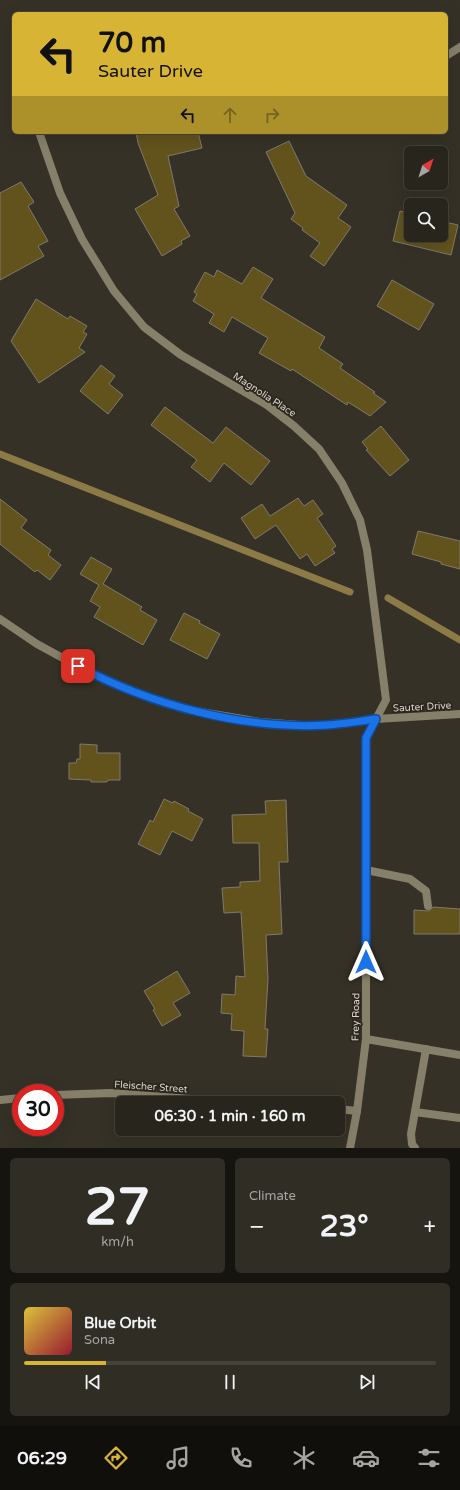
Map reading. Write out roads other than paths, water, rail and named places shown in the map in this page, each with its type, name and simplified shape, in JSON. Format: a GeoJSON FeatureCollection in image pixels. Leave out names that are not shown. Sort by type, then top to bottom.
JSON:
{"type":"FeatureCollection","features":[{"type":"Feature","properties":{"kind":"street"},"geometry":{"type":"LineString","coordinates":[[448,55],[460,47]]}},
{"type":"Feature","properties":{"kind":"street","name":"Magnolia Place"},"geometry":{"type":"LineString","coordinates":[[40,134],[60,193],[82,239],[114,292],[144,327],[181,355],[267,405],[294,426],[319,449],[342,483],[360,520],[367,550],[386,700],[376,719]]}},
{"type":"Feature","properties":{"kind":"street","name":"Sauter Drive"},"geometry":{"type":"LineString","coordinates":[[0,619],[37,644],[92,674],[156,700],[184,709],[260,722],[300,725],[328,725],[376,719],[460,714]]}},
{"type":"Feature","properties":{"kind":"street","name":"Frey Road"},"geometry":{"type":"LineString","coordinates":[[350,1148],[357,1111],[366,1039],[366,738],[376,719]]}},
{"type":"Feature","properties":{"kind":"street"},"geometry":{"type":"LineString","coordinates":[[366,870],[410,879],[426,891],[428,906]]}},
{"type":"Feature","properties":{"kind":"street"},"geometry":{"type":"LineString","coordinates":[[366,1039],[460,1055]]}},
{"type":"Feature","properties":{"kind":"street"},"geometry":{"type":"LineString","coordinates":[[415,1148],[412,1144],[411,1134],[426,1049]]}},
{"type":"Feature","properties":{"kind":"street","name":"Fleischer Street"},"geometry":{"type":"LineString","coordinates":[[64,1095],[110,1093],[150,1096]]}},
{"type":"Feature","properties":{"kind":"street"},"geometry":{"type":"LineString","coordinates":[[0,1100],[12,1099]]}},
{"type":"Feature","properties":{"kind":"street"},"geometry":{"type":"LineString","coordinates":[[345,1110],[357,1111]]}},
{"type":"Feature","properties":{"kind":"street"},"geometry":{"type":"LineString","coordinates":[[415,1112],[460,1118]]}},
{"type":"Feature","properties":{"kind":"waterway"},"geometry":{"type":"LineString","coordinates":[[0,454],[350,592]]}},
{"type":"Feature","properties":{"kind":"waterway"},"geometry":{"type":"LineString","coordinates":[[388,598],[460,640]]}}]}
